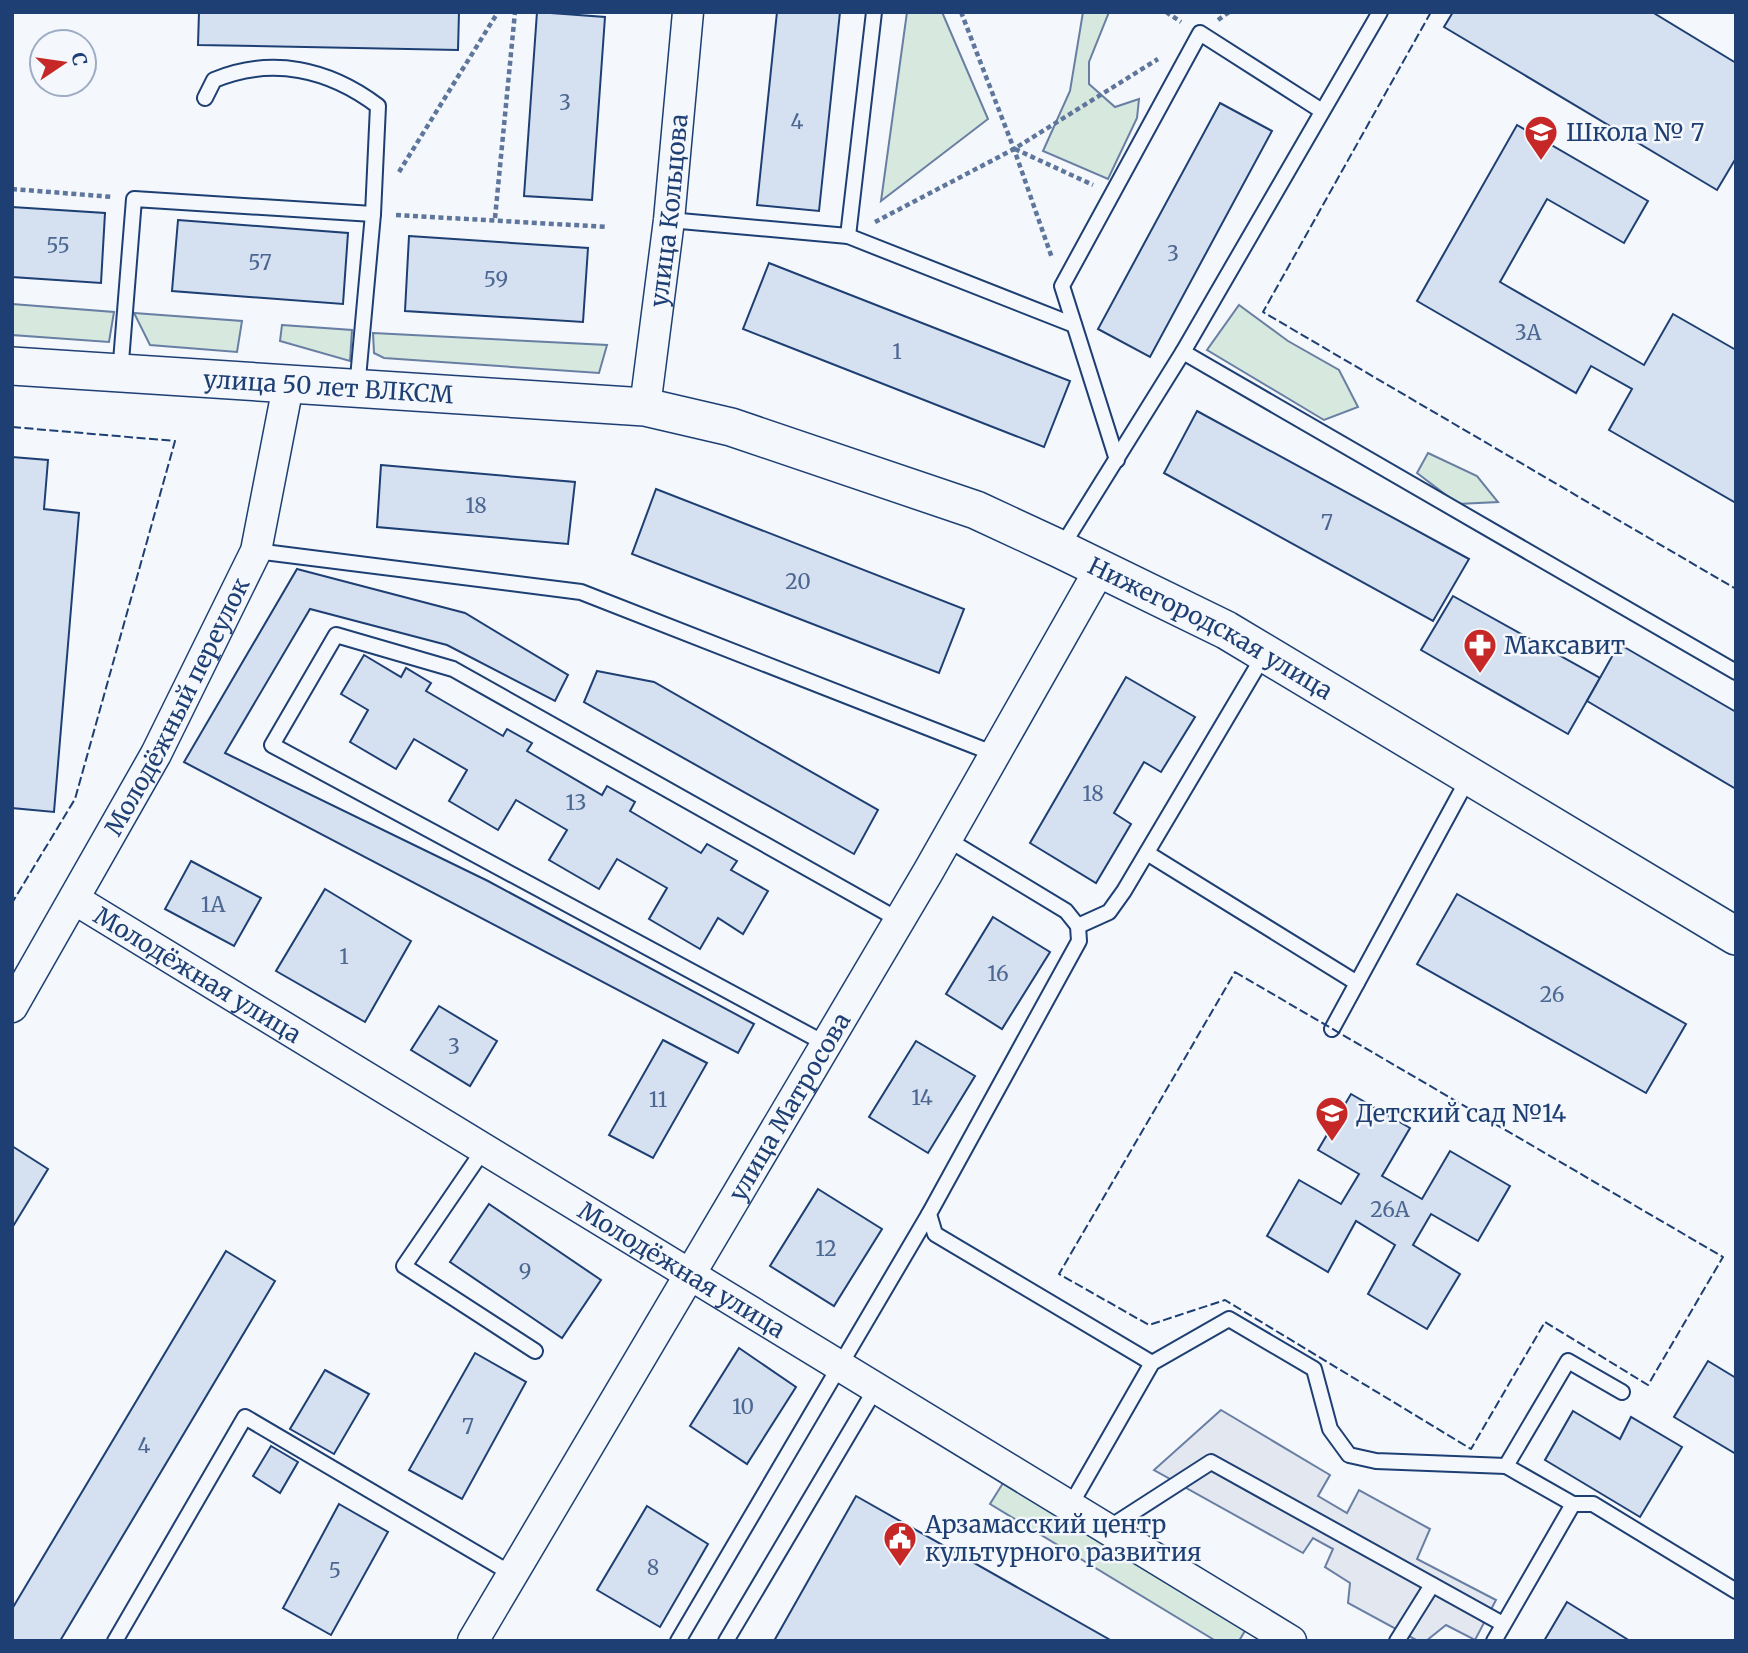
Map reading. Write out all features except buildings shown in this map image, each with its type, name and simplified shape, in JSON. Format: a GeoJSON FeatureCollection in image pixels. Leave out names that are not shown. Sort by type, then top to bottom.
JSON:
{"type":"FeatureCollection","features":[{"type":"Feature","properties":{"kind":"street","name":"улица Кольцова"},"geometry":{"type":"LineString","coordinates":[[645,407],[669,220],[688,12]]}},
{"type":"Feature","properties":{"kind":"street","name":"улица 50 лет ВЛКСМ"},"geometry":{"type":"LineString","coordinates":[[12,366],[288,387],[645,407]]}},
{"type":"Feature","properties":{"kind":"street","name":"Молодёжный переулок"},"geometry":{"type":"LineString","coordinates":[[12,1007],[156,754],[256,551],[288,387]]}},
{"type":"Feature","properties":{"kind":"street","name":"Нижегородская улица"},"geometry":{"type":"LineString","coordinates":[[645,407],[731,427],[976,510],[1060,549],[1226,630],[1736,936]]}},
{"type":"Feature","properties":{"kind":"street","name":"улица Матросова"},"geometry":{"type":"LineString","coordinates":[[472,1641],[947,839],[1100,569]]}},
{"type":"Feature","properties":{"kind":"street","name":"Молодёжная улица"},"geometry":{"type":"LineString","coordinates":[[74,900],[1070,1506],[1275,1637]]}},
{"type":"Feature","properties":{"kind":"lane"},"geometry":{"type":"LineString","coordinates":[[848,236],[874,12]]}},
{"type":"Feature","properties":{"kind":"lane"},"geometry":{"type":"LineString","coordinates":[[1060,549],[1183,352],[1380,12]]}},
{"type":"Feature","properties":{"kind":"lane"},"geometry":{"type":"LineString","coordinates":[[1117,460],[1062,286],[1200,33],[1322,111]]}},
{"type":"Feature","properties":{"kind":"lane"},"geometry":{"type":"LineString","coordinates":[[205,98],[214,80],[241,68],[318,74],[351,85],[378,106],[373,214],[357,390]]}},
{"type":"Feature","properties":{"kind":"lane"},"geometry":{"type":"LineString","coordinates":[[120,374],[135,199],[373,214]]}},
{"type":"Feature","properties":{"kind":"lane"},"geometry":{"type":"LineString","coordinates":[[669,220],[848,236],[1074,325]]}},
{"type":"Feature","properties":{"kind":"lane"},"geometry":{"type":"LineString","coordinates":[[1183,352],[1736,672]]}},
{"type":"Feature","properties":{"kind":"lane"},"geometry":{"type":"LineString","coordinates":[[256,551],[581,592],[995,754]]}},
{"type":"Feature","properties":{"kind":"lane"},"geometry":{"type":"LineString","coordinates":[[826,1044],[272,745],[336,635],[453,669],[899,920]]}},
{"type":"Feature","properties":{"kind":"lane"},"geometry":{"type":"LineString","coordinates":[[1078,926],[1109,912],[1147,853],[1265,653]]}},
{"type":"Feature","properties":{"kind":"lane"},"geometry":{"type":"LineString","coordinates":[[1332,1029],[1469,776]]}},
{"type":"Feature","properties":{"kind":"lane"},"geometry":{"type":"LineString","coordinates":[[678,1641],[929,1214],[1079,941],[1078,926],[1066,911],[947,839]]}},
{"type":"Feature","properties":{"kind":"lane"},"geometry":{"type":"LineString","coordinates":[[1147,853],[1357,984]]}},
{"type":"Feature","properties":{"kind":"lane"},"geometry":{"type":"LineString","coordinates":[[484,1149],[404,1266],[535,1351]]}},
{"type":"Feature","properties":{"kind":"lane"},"geometry":{"type":"LineString","coordinates":[[929,1214],[935,1234],[1152,1363]]}},
{"type":"Feature","properties":{"kind":"lane"},"geometry":{"type":"LineString","coordinates":[[1070,1506],[1152,1363],[1229,1320],[1314,1369],[1330,1429],[1349,1455],[1376,1461],[1506,1466],[1573,1504],[1593,1504],[1736,1591]]}},
{"type":"Feature","properties":{"kind":"lane"},"geometry":{"type":"LineString","coordinates":[[1506,1466],[1568,1361],[1622,1392]]}},
{"type":"Feature","properties":{"kind":"lane"},"geometry":{"type":"LineString","coordinates":[[726,1641],[876,1388]]}},
{"type":"Feature","properties":{"kind":"lane"},"geometry":{"type":"LineString","coordinates":[[115,1641],[245,1416],[512,1574]]}},
{"type":"Feature","properties":{"kind":"lane"},"geometry":{"type":"LineString","coordinates":[[1107,1529],[1212,1462],[1503,1624]]}},
{"type":"Feature","properties":{"kind":"lane"},"geometry":{"type":"LineString","coordinates":[[1494,1641],[1573,1504]]}},
{"type":"Feature","properties":{"kind":"lane"},"geometry":{"type":"LineString","coordinates":[[1397,1641],[1432,1585]]}},
{"type":"Feature","properties":{"kind":"path"},"geometry":{"type":"LineString","coordinates":[[498,12],[373,214],[495,218],[608,227]]}},
{"type":"Feature","properties":{"kind":"path"},"geometry":{"type":"LineString","coordinates":[[495,218],[515,12]]}},
{"type":"Feature","properties":{"kind":"path"},"geometry":{"type":"LineString","coordinates":[[961,12],[1014,149],[1062,286]]}},
{"type":"Feature","properties":{"kind":"path"},"geometry":{"type":"LineString","coordinates":[[848,236],[1014,149],[1200,33],[1229,12]]}},
{"type":"Feature","properties":{"kind":"path"},"geometry":{"type":"LineString","coordinates":[[1014,149],[1112,194]]}},
{"type":"Feature","properties":{"kind":"path"},"geometry":{"type":"LineString","coordinates":[[12,189],[135,199]]}},
{"type":"Feature","properties":{"kind":"shaded area"},"geometry":{"type":"Polygon","coordinates":[[[907,12],[942,12],[988,119],[881,201],[907,12]]]}},
{"type":"Feature","properties":{"kind":"shaded area"},"geometry":{"type":"Polygon","coordinates":[[[1083,12],[1109,12],[1089,62],[1089,84],[1115,107],[1139,99],[1137,118],[1108,179],[1043,151],[1070,91],[1083,12]]]}},
{"type":"Feature","properties":{"kind":"shaded area"},"geometry":{"type":"Polygon","coordinates":[[[12,304],[114,312],[109,342],[12,335],[12,304]]]}},
{"type":"Feature","properties":{"kind":"shaded area"},"geometry":{"type":"Polygon","coordinates":[[[1239,305],[1288,341],[1339,370],[1358,407],[1324,420],[1207,350],[1239,305]]]}},
{"type":"Feature","properties":{"kind":"shaded area"},"geometry":{"type":"Polygon","coordinates":[[[134,313],[242,321],[237,352],[150,345],[134,313]]]}},
{"type":"Feature","properties":{"kind":"shaded area"},"geometry":{"type":"Polygon","coordinates":[[[282,325],[352,330],[350,361],[280,341],[282,325]]]}},
{"type":"Feature","properties":{"kind":"shaded area"},"geometry":{"type":"Polygon","coordinates":[[[373,333],[607,345],[599,373],[384,358],[374,353],[373,333]]]}},
{"type":"Feature","properties":{"kind":"shaded area"},"geometry":{"type":"Polygon","coordinates":[[[1428,453],[1477,476],[1498,502],[1458,504],[1417,473],[1428,453]]]}},
{"type":"Feature","properties":{"kind":"shaded area"},"geometry":{"type":"Polygon","coordinates":[[[1221,1410],[1330,1475],[1318,1496],[1347,1513],[1359,1490],[1430,1529],[1417,1559],[1496,1600],[1475,1640],[1446,1625],[1426,1641],[1418,1641],[1348,1603],[1350,1583],[1325,1567],[1333,1549],[1313,1538],[1303,1553],[1154,1470],[1221,1410]]]}},
{"type":"Feature","properties":{"kind":"shaded area"},"geometry":{"type":"Polygon","coordinates":[[[1003,1483],[1246,1629],[1239,1641],[1216,1641],[990,1504],[1003,1483]]]}},
{"type":"Feature","properties":{"kind":"fence"},"geometry":{"type":"LineString","coordinates":[[1431,12],[1263,312],[1736,589]]}},
{"type":"Feature","properties":{"kind":"fence"},"geometry":{"type":"LineString","coordinates":[[12,427],[175,441],[75,799],[12,903]]}},
{"type":"Feature","properties":{"kind":"fence"},"geometry":{"type":"LineString","coordinates":[[1235,972],[1723,1257],[1648,1385],[1545,1322],[1471,1449],[1225,1300],[1149,1325],[1059,1274],[1235,972]]}},
{"type":"Feature","properties":{"kind":"place","name":"Школа № 7"},"geometry":{"type":"Point","coordinates":[1541,162]}},
{"type":"Feature","properties":{"kind":"place","name":"Максавит"},"geometry":{"type":"Point","coordinates":[1480,675]}},
{"type":"Feature","properties":{"kind":"place","name":"Детский сад №14"},"geometry":{"type":"Point","coordinates":[1332,1143]}},
{"type":"Feature","properties":{"kind":"place","name":"Арзамасский центр культурного развития"},"geometry":{"type":"Point","coordinates":[900,1568]}}]}
